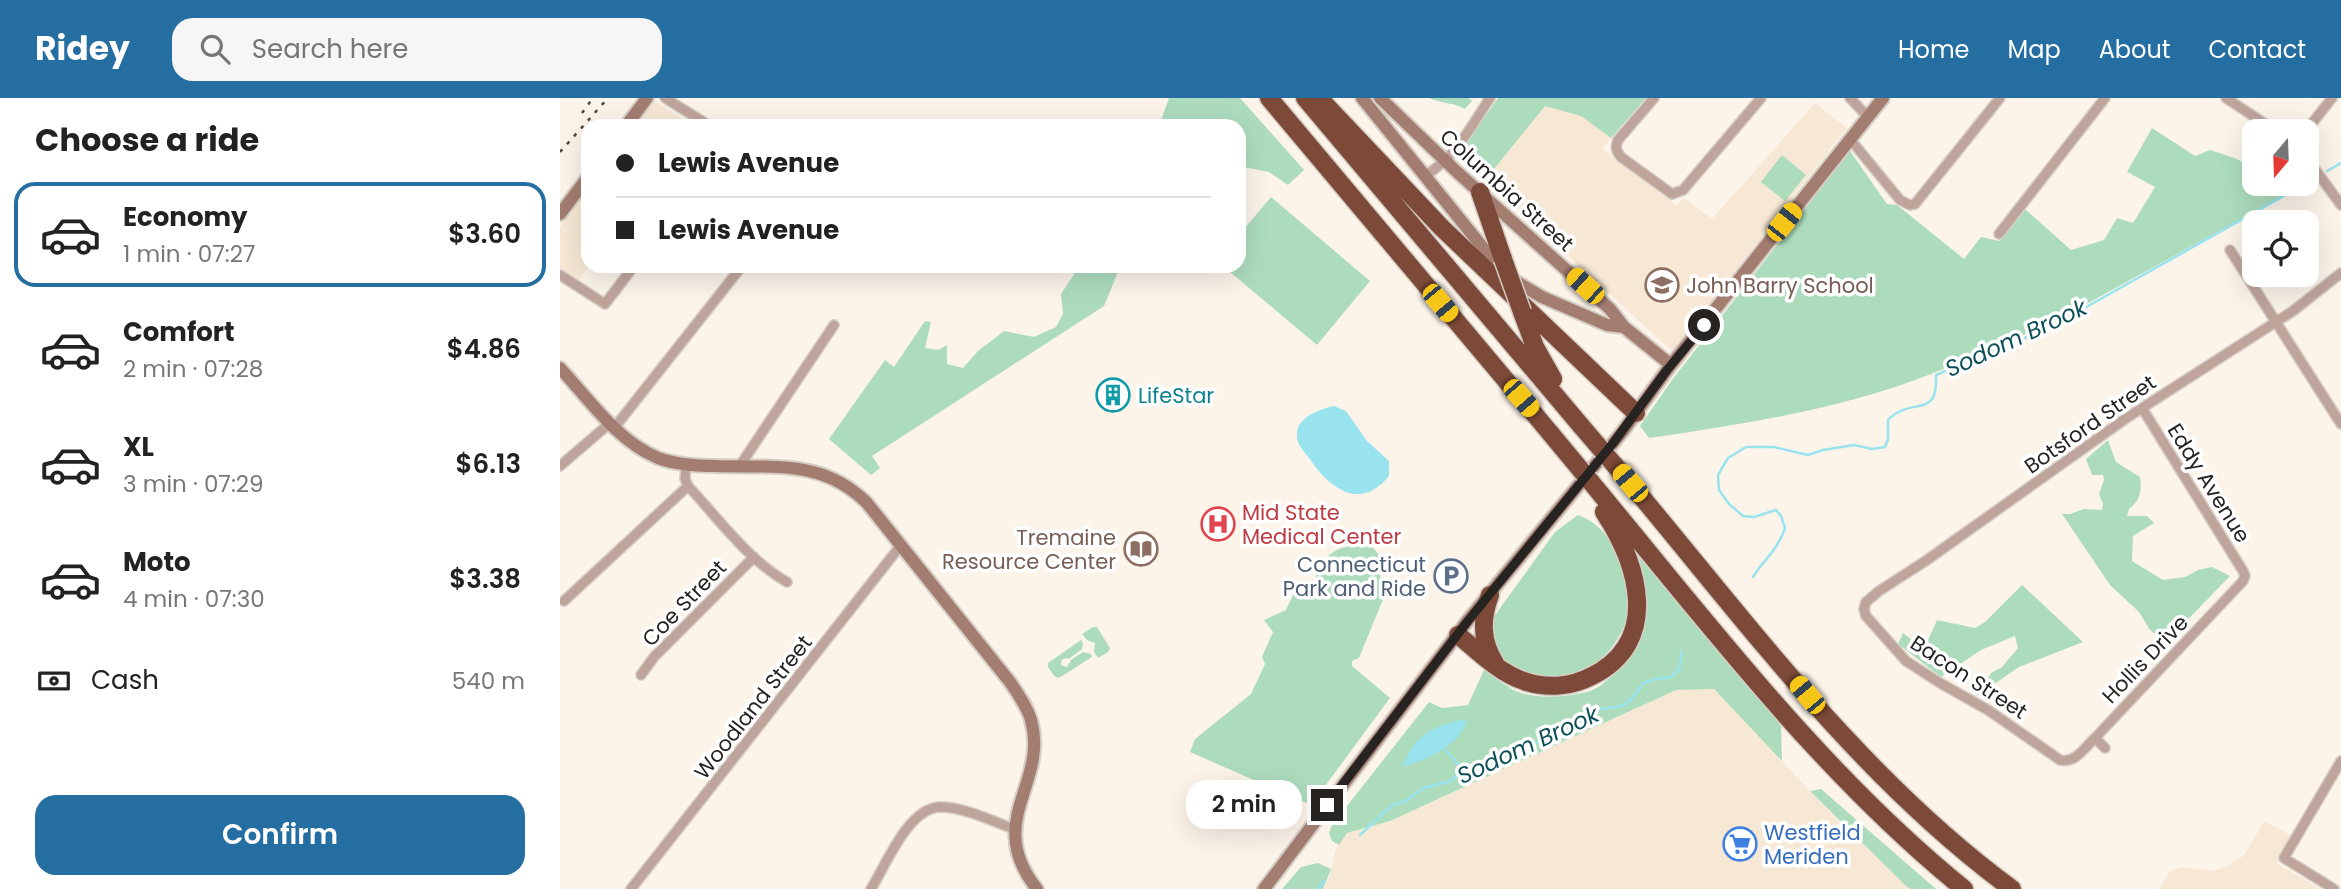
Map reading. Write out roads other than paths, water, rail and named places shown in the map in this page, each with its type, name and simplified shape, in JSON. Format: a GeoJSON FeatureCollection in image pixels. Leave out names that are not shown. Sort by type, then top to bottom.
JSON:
{"type":"FeatureCollection","features":[{"type":"Feature","properties":{"kind":"highway"},"geometry":{"type":"LineString","coordinates":[[1269,98],[1590,481],[1592,494],[1608,509],[1829,765],[1890,825],[1964,889]]}},
{"type":"Feature","properties":{"kind":"highway"},"geometry":{"type":"LineString","coordinates":[[1306,98],[1807,695],[1869,764],[1925,817],[2012,889]]}},
{"type":"Feature","properties":{"kind":"highway"},"geometry":{"type":"LineString","coordinates":[[1319,98],[1442,228],[1636,413]]}},
{"type":"Feature","properties":{"kind":"highway"},"geometry":{"type":"LineString","coordinates":[[1480,192],[1543,364],[1581,423]]}},
{"type":"Feature","properties":{"kind":"highway"},"geometry":{"type":"LineString","coordinates":[[1458,635],[1513,677],[1548,686],[1584,680],[1615,659],[1625,647],[1637,619],[1636,586],[1608,509]]}},
{"type":"Feature","properties":{"kind":"highway"},"geometry":{"type":"LineString","coordinates":[[1490,595],[1483,627],[1488,649],[1497,666]]}},
{"type":"Feature","properties":{"kind":"main road"},"geometry":{"type":"LineString","coordinates":[[631,119],[647,98]]}},
{"type":"Feature","properties":{"kind":"main road"},"geometry":{"type":"LineString","coordinates":[[1362,98],[1498,269],[1510,280],[1608,325],[1624,327]]}},
{"type":"Feature","properties":{"kind":"main road","name":"Columbia Street"},"geometry":{"type":"LineString","coordinates":[[1380,98],[1445,161],[1610,309],[1624,327],[1671,365]]}},
{"type":"Feature","properties":{"kind":"main road"},"geometry":{"type":"LineString","coordinates":[[1264,889],[1458,635],[1883,98]]}},
{"type":"Feature","properties":{"kind":"main road"},"geometry":{"type":"LineString","coordinates":[[560,214],[581,186]]}},
{"type":"Feature","properties":{"kind":"main road"},"geometry":{"type":"LineString","coordinates":[[560,368],[612,425],[646,452],[686,465],[799,469],[833,477],[867,503],[1010,682],[1026,708],[1031,721],[1034,747],[1014,829],[1017,854],[1037,889]]}},
{"type":"Feature","properties":{"kind":"street"},"geometry":{"type":"LineString","coordinates":[[666,98],[699,119]]}},
{"type":"Feature","properties":{"kind":"street"},"geometry":{"type":"LineString","coordinates":[[1424,176],[1445,161],[1490,98]]}},
{"type":"Feature","properties":{"kind":"street"},"geometry":{"type":"LineString","coordinates":[[1654,98],[1618,140],[1617,151],[1621,157],[1667,192],[1677,193],[1761,98]]}},
{"type":"Feature","properties":{"kind":"street"},"geometry":{"type":"LineString","coordinates":[[1850,98],[1868,117]]}},
{"type":"Feature","properties":{"kind":"street"},"geometry":{"type":"LineString","coordinates":[[1850,139],[1900,200],[1910,205],[1915,204],[2000,98]]}},
{"type":"Feature","properties":{"kind":"street"},"geometry":{"type":"LineString","coordinates":[[1999,234],[2105,98]]}},
{"type":"Feature","properties":{"kind":"street"},"geometry":{"type":"LineString","coordinates":[[2226,98],[2258,119]]}},
{"type":"Feature","properties":{"kind":"street"},"geometry":{"type":"LineString","coordinates":[[2315,119],[2332,98]]}},
{"type":"Feature","properties":{"kind":"street"},"geometry":{"type":"LineString","coordinates":[[2319,175],[2341,205]]}},
{"type":"Feature","properties":{"kind":"street"},"geometry":{"type":"LineString","coordinates":[[2230,250],[2341,425]]}},
{"type":"Feature","properties":{"kind":"street"},"geometry":{"type":"LineString","coordinates":[[560,275],[605,304],[629,273]]}},
{"type":"Feature","properties":{"kind":"street"},"geometry":{"type":"LineString","coordinates":[[560,466],[612,425],[736,273]]}},
{"type":"Feature","properties":{"kind":"street","name":"Botsford Street"},"geometry":{"type":"LineString","coordinates":[[1864,609],[1866,602],[1879,591],[2141,408],[2275,323],[2341,273]]}},
{"type":"Feature","properties":{"kind":"street"},"geometry":{"type":"LineString","coordinates":[[739,467],[834,326]]}},
{"type":"Feature","properties":{"kind":"street","name":"Eddy Avenue"},"geometry":{"type":"LineString","coordinates":[[2141,408],[2245,576]]}},
{"type":"Feature","properties":{"kind":"street"},"geometry":{"type":"LineString","coordinates":[[686,465],[685,479],[688,486],[754,557],[774,575],[787,582]]}},
{"type":"Feature","properties":{"kind":"street"},"geometry":{"type":"LineString","coordinates":[[564,601],[688,486]]}},
{"type":"Feature","properties":{"kind":"street","name":"Woodland Street"},"geometry":{"type":"LineString","coordinates":[[631,889],[901,545]]}},
{"type":"Feature","properties":{"kind":"street","name":"Coe Street"},"geometry":{"type":"LineString","coordinates":[[641,675],[654,657],[754,557]]}},
{"type":"Feature","properties":{"kind":"street","name":"Hollis Drive"},"geometry":{"type":"LineString","coordinates":[[2067,762],[2095,737],[2243,582],[2245,576]]}},
{"type":"Feature","properties":{"kind":"street","name":"Bacon Street"},"geometry":{"type":"LineString","coordinates":[[1864,609],[1870,623],[1906,661],[2067,762]]}},
{"type":"Feature","properties":{"kind":"street"},"geometry":{"type":"LineString","coordinates":[[2095,737],[2105,748]]}},
{"type":"Feature","properties":{"kind":"street"},"geometry":{"type":"LineString","coordinates":[[2334,889],[2284,858],[2341,761]]}},
{"type":"Feature","properties":{"kind":"street"},"geometry":{"type":"LineString","coordinates":[[871,889],[911,823],[929,810],[938,807],[959,810],[1014,829]]}},
{"type":"Feature","properties":{"kind":"water"},"geometry":{"type":"Polygon","coordinates":[[[1334,406],[1346,411],[1367,441],[1389,461],[1389,476],[1367,493],[1346,492],[1335,486],[1317,469],[1298,441],[1298,428],[1305,418],[1334,406]]]}},
{"type":"Feature","properties":{"kind":"water"},"geometry":{"type":"Polygon","coordinates":[[[1460,720],[1467,721],[1448,745],[1431,756],[1402,767],[1412,748],[1424,735],[1460,720]]]}},
{"type":"Feature","properties":{"kind":"waterway","name":"Sodom Brook"},"geometry":{"type":"LineString","coordinates":[[2327,171],[2341,163]]}},
{"type":"Feature","properties":{"kind":"waterway","name":"Sodom Brook"},"geometry":{"type":"LineString","coordinates":[[1753,577],[1775,549],[1785,528],[1776,510],[1754,517],[1743,516],[1729,504],[1719,490],[1718,475],[1728,458],[1746,447],[1774,447],[1808,455],[1854,445],[1872,449],[1885,447],[1888,420],[1906,409],[1928,403],[1933,398],[1936,375],[2032,335],[2072,315],[2284,196]]}},
{"type":"Feature","properties":{"kind":"waterway","name":"Sodom Brook"},"geometry":{"type":"LineString","coordinates":[[1360,835],[1389,808],[1404,802],[1424,788],[1451,781],[1463,770],[1530,747],[1551,734],[1575,728],[1584,718],[1592,719],[1596,709],[1624,705],[1643,683],[1670,678],[1680,668],[1681,652]]}},
{"type":"Feature","properties":{"kind":"waterway"},"geometry":{"type":"LineString","coordinates":[[1444,748],[1463,770]]}},
{"type":"Feature","properties":{"kind":"waterway","name":"Sodom Brook"},"geometry":{"type":"LineString","coordinates":[[1318,889],[1324,881]]}},
{"type":"Feature","properties":{"kind":"railway"},"geometry":{"type":"LineString","coordinates":[[582,113],[593,98]]}},
{"type":"Feature","properties":{"kind":"railway"},"geometry":{"type":"LineString","coordinates":[[589,119],[608,98]]}},
{"type":"Feature","properties":{"kind":"railway"},"geometry":{"type":"LineString","coordinates":[[560,152],[581,128]]}},
{"type":"Feature","properties":{"kind":"place","name":"John Barry School"},"geometry":{"type":"Point","coordinates":[1662,285]}},
{"type":"Feature","properties":{"kind":"place","name":"LifeStar"},"geometry":{"type":"Point","coordinates":[1113,395]}},
{"type":"Feature","properties":{"kind":"place","name":"Mid State Medical Center"},"geometry":{"type":"Point","coordinates":[1218,524]}},
{"type":"Feature","properties":{"kind":"place","name":"Tremaine Resource Center"},"geometry":{"type":"Point","coordinates":[1141,549]}},
{"type":"Feature","properties":{"kind":"place","name":"Connecticut Park and Ride"},"geometry":{"type":"Point","coordinates":[1451,576]}},
{"type":"Feature","properties":{"kind":"place","name":"Westfield Meriden"},"geometry":{"type":"Point","coordinates":[1740,844]}}]}
